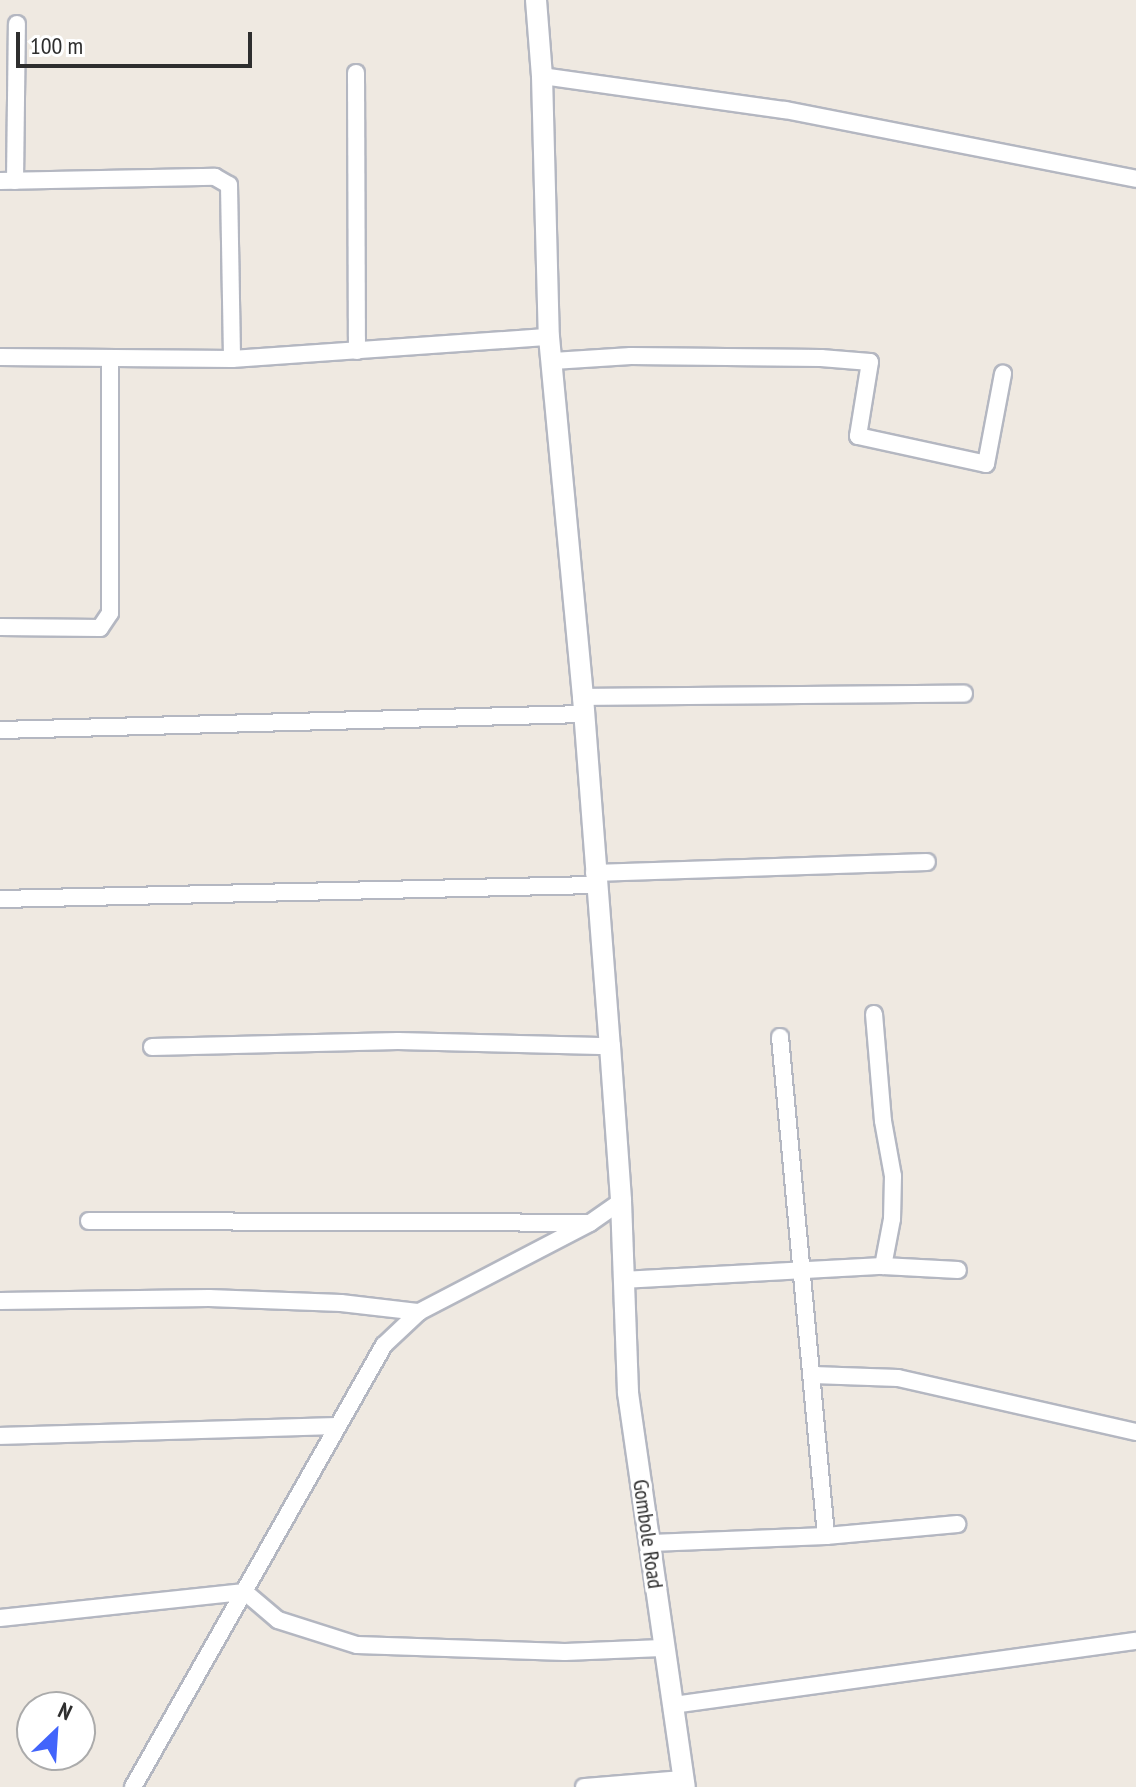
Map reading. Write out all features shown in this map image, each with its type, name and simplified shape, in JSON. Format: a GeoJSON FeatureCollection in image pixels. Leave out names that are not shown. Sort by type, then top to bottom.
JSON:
{"type":"FeatureCollection","features":[{"type":"Feature","properties":{"kind":"street","name":"Gombole Road"},"geometry":{"type":"LineString","coordinates":[[536,0],[542,76],[549,337],[610,1046],[621,1201],[628,1393],[651,1543],[662,1648],[684,1783]]}},
{"type":"Feature","properties":{"kind":"street"},"geometry":{"type":"LineString","coordinates":[[17,24],[8,181],[215,177],[229,185],[232,359]]}},
{"type":"Feature","properties":{"kind":"street"},"geometry":{"type":"LineString","coordinates":[[356,73],[357,351]]}},
{"type":"Feature","properties":{"kind":"street"},"geometry":{"type":"LineString","coordinates":[[542,76],[785,110],[1136,179]]}},
{"type":"Feature","properties":{"kind":"street"},"geometry":{"type":"LineString","coordinates":[[0,357],[232,359],[549,337]]}},
{"type":"Feature","properties":{"kind":"street"},"geometry":{"type":"LineString","coordinates":[[553,361],[631,356],[821,358],[870,362],[858,436],[986,464],[1003,374]]}},
{"type":"Feature","properties":{"kind":"street"},"geometry":{"type":"LineString","coordinates":[[0,627],[100,628],[110,613],[110,358]]}},
{"type":"Feature","properties":{"kind":"street"},"geometry":{"type":"LineString","coordinates":[[0,730],[964,694]]}},
{"type":"Feature","properties":{"kind":"street"},"geometry":{"type":"LineString","coordinates":[[0,899],[595,879],[927,862]]}},
{"type":"Feature","properties":{"kind":"street"},"geometry":{"type":"LineString","coordinates":[[874,1014],[883,1121],[893,1176],[892,1219],[883,1266]]}},
{"type":"Feature","properties":{"kind":"street"},"geometry":{"type":"LineString","coordinates":[[780,1037],[826,1536]]}},
{"type":"Feature","properties":{"kind":"street"},"geometry":{"type":"LineString","coordinates":[[152,1047],[398,1041],[610,1046]]}},
{"type":"Feature","properties":{"kind":"street"},"geometry":{"type":"LineString","coordinates":[[133,1787],[384,1345],[419,1312],[590,1223],[621,1201]]}},
{"type":"Feature","properties":{"kind":"street"},"geometry":{"type":"LineString","coordinates":[[89,1221],[590,1223]]}},
{"type":"Feature","properties":{"kind":"street"},"geometry":{"type":"LineString","coordinates":[[622,1280],[883,1266],[958,1270]]}},
{"type":"Feature","properties":{"kind":"street"},"geometry":{"type":"LineString","coordinates":[[0,1301],[209,1298],[341,1303],[419,1312]]}},
{"type":"Feature","properties":{"kind":"street"},"geometry":{"type":"LineString","coordinates":[[813,1375],[898,1378],[1136,1432]]}},
{"type":"Feature","properties":{"kind":"street"},"geometry":{"type":"LineString","coordinates":[[0,1436],[337,1426]]}},
{"type":"Feature","properties":{"kind":"street"},"geometry":{"type":"LineString","coordinates":[[651,1543],[826,1536],[957,1524]]}},
{"type":"Feature","properties":{"kind":"street"},"geometry":{"type":"LineString","coordinates":[[0,1618],[245,1592],[278,1620],[357,1645],[565,1652],[662,1648]]}},
{"type":"Feature","properties":{"kind":"street"},"geometry":{"type":"LineString","coordinates":[[673,1705],[1136,1641]]}},
{"type":"Feature","properties":{"kind":"street"},"geometry":{"type":"LineString","coordinates":[[584,1787],[684,1783]]}}]}
